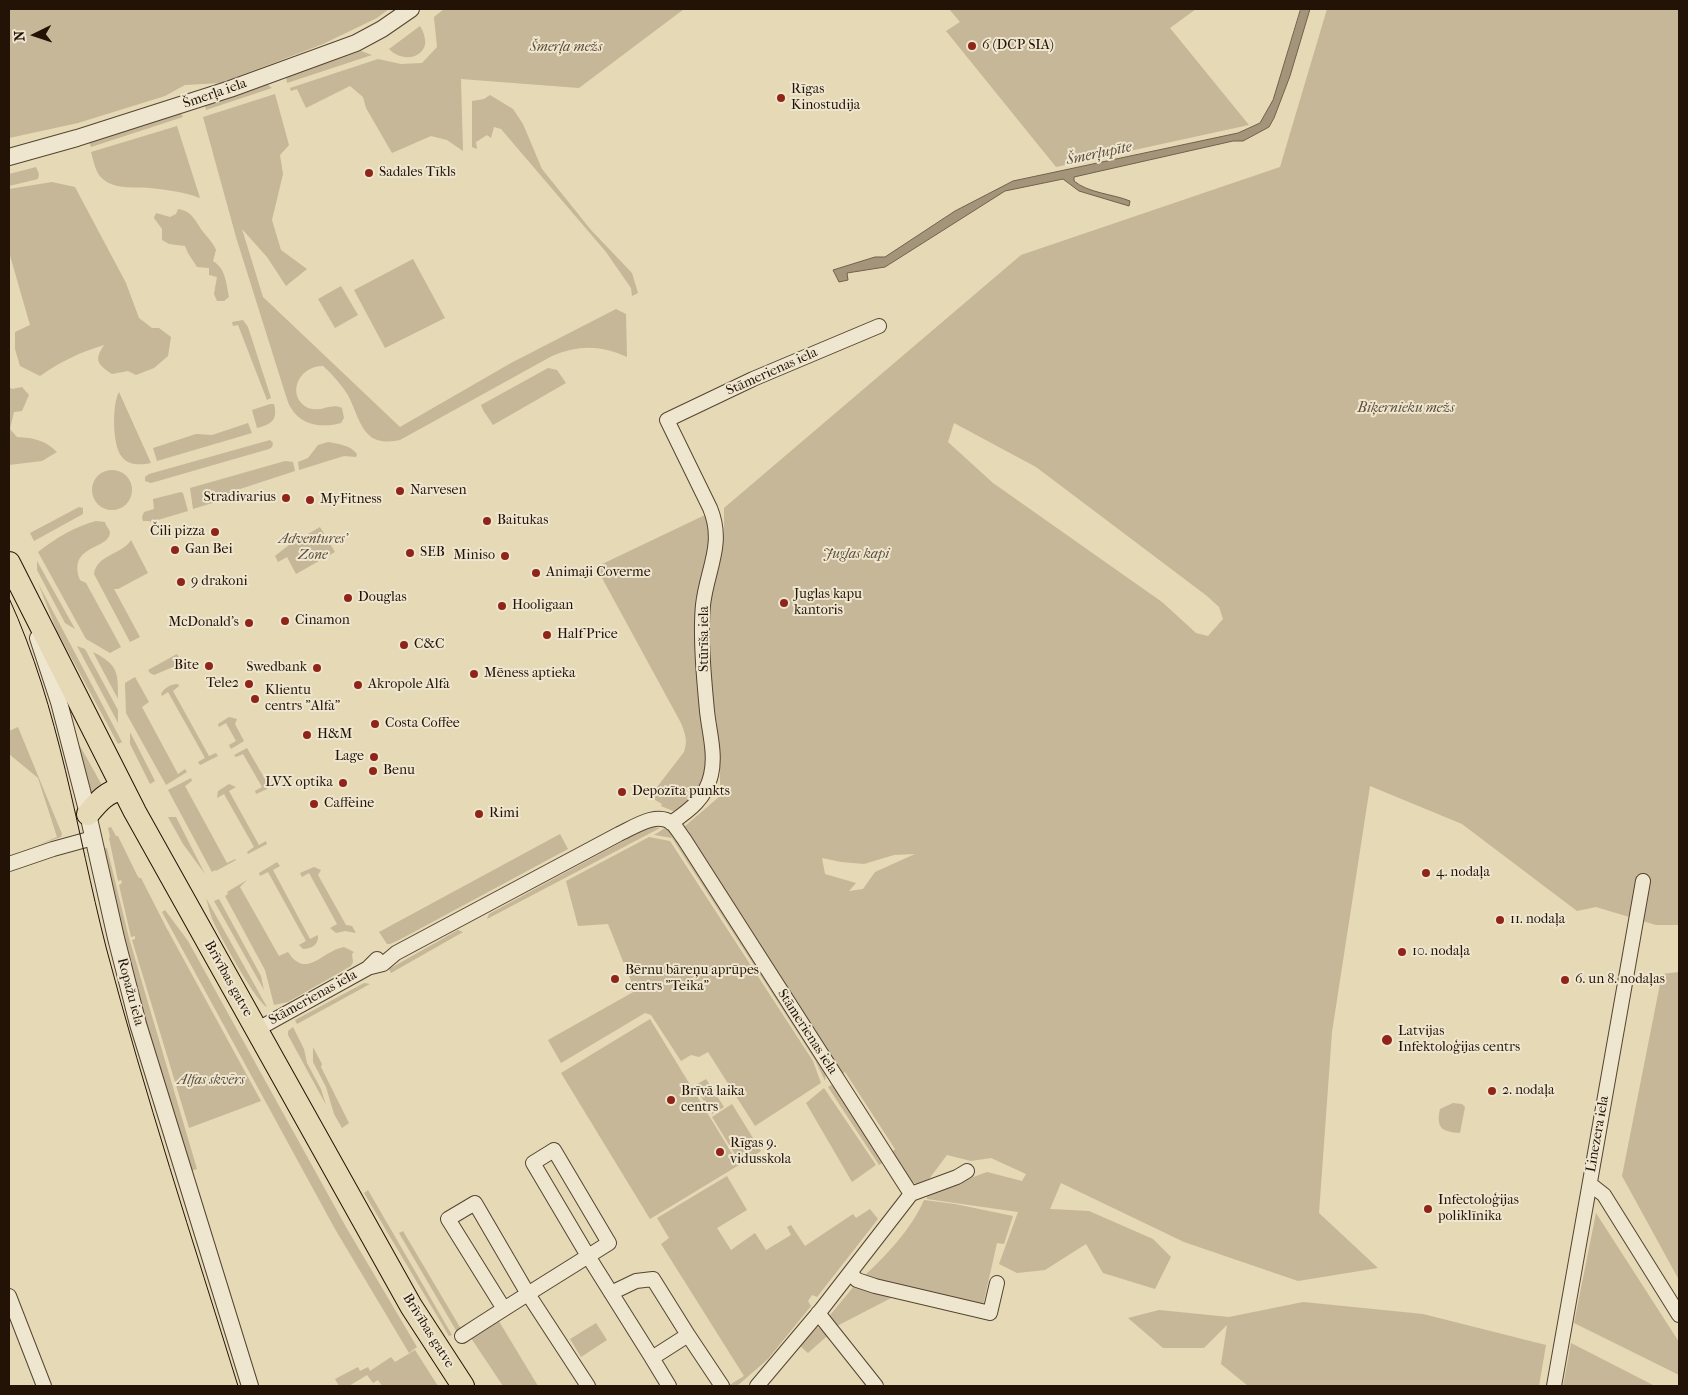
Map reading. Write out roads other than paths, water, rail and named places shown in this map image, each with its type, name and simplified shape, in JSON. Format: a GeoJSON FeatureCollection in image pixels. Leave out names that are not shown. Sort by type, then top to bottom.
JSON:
{"type":"FeatureCollection","features":[{"type":"Feature","properties":{"kind":"highway","name":"Brīvības gatve"},"geometry":{"type":"LineString","coordinates":[[9,563],[123,789],[411,1306],[463,1386]]}},
{"type":"Feature","properties":{"kind":"highway"},"geometry":{"type":"LineString","coordinates":[[88,814],[107,794],[123,789]]}},
{"type":"Feature","properties":{"kind":"street","name":"Šmerļa iela"},"geometry":{"type":"LineString","coordinates":[[9,157],[77,138],[256,80],[356,43],[382,29],[411,9]]}},
{"type":"Feature","properties":{"kind":"street","name":"Stāmerienas iela"},"geometry":{"type":"LineString","coordinates":[[667,420],[753,379],[879,326]]}},
{"type":"Feature","properties":{"kind":"street","name":"Stūrīša iela"},"geometry":{"type":"LineString","coordinates":[[667,420],[710,508],[715,521],[717,541],[703,604],[703,655],[707,711],[712,746],[712,773],[706,790],[700,799],[671,823]]}},
{"type":"Feature","properties":{"kind":"street","name":"Ropažu iela"},"geometry":{"type":"LineString","coordinates":[[24,594],[59,702],[138,1024],[250,1386]]}},
{"type":"Feature","properties":{"kind":"street","name":"Stāmerienas iela"},"geometry":{"type":"LineString","coordinates":[[256,1030],[371,966],[379,957],[396,953],[619,834],[648,820],[659,819],[671,823],[684,839],[911,1194]]}},
{"type":"Feature","properties":{"kind":"street"},"geometry":{"type":"LineString","coordinates":[[9,864],[93,838]]}},
{"type":"Feature","properties":{"kind":"street","name":"Linezera iela"},"geometry":{"type":"LineString","coordinates":[[1554,1386],[1642,881]]}},
{"type":"Feature","properties":{"kind":"street"},"geometry":{"type":"LineString","coordinates":[[462,1336],[588,1256],[609,1242],[554,1150],[532,1164],[588,1256],[669,1386]]}},
{"type":"Feature","properties":{"kind":"street"},"geometry":{"type":"LineString","coordinates":[[757,1386],[850,1274],[911,1194],[957,1177],[967,1171]]}},
{"type":"Feature","properties":{"kind":"street"},"geometry":{"type":"LineString","coordinates":[[1590,1184],[1604,1195],[1679,1315]]}},
{"type":"Feature","properties":{"kind":"street"},"geometry":{"type":"LineString","coordinates":[[504,1309],[448,1219],[475,1203],[528,1294],[588,1386]]}},
{"type":"Feature","properties":{"kind":"street"},"geometry":{"type":"LineString","coordinates":[[850,1274],[857,1280],[875,1286],[990,1313],[997,1283]]}},
{"type":"Feature","properties":{"kind":"street"},"geometry":{"type":"LineString","coordinates":[[611,1293],[636,1281],[653,1279],[722,1386]]}},
{"type":"Feature","properties":{"kind":"street"},"geometry":{"type":"LineString","coordinates":[[9,1296],[44,1386]]}},
{"type":"Feature","properties":{"kind":"street"},"geometry":{"type":"LineString","coordinates":[[818,1313],[876,1386]]}},
{"type":"Feature","properties":{"kind":"street"},"geometry":{"type":"LineString","coordinates":[[652,1358],[688,1336]]}},
{"type":"Feature","properties":{"kind":"tram line"},"geometry":{"type":"LineString","coordinates":[[9,598],[27,640],[54,727],[95,903],[121,1002],[170,1168],[238,1386]]}},
{"type":"Feature","properties":{"kind":"place","name":"6 (DCP SIA)"},"geometry":{"type":"Point","coordinates":[972,46]}},
{"type":"Feature","properties":{"kind":"place","name":"Rīgas Kinostudija"},"geometry":{"type":"Point","coordinates":[781,98]}},
{"type":"Feature","properties":{"kind":"place","name":"Sadales Tīkls"},"geometry":{"type":"Point","coordinates":[369,173]}},
{"type":"Feature","properties":{"kind":"place","name":"Narvesen"},"geometry":{"type":"Point","coordinates":[400,491]}},
{"type":"Feature","properties":{"kind":"place","name":"Stradivarius"},"geometry":{"type":"Point","coordinates":[286,498]}},
{"type":"Feature","properties":{"kind":"place","name":"MyFitness"},"geometry":{"type":"Point","coordinates":[310,500]}},
{"type":"Feature","properties":{"kind":"place","name":"Baitukas"},"geometry":{"type":"Point","coordinates":[487,521]}},
{"type":"Feature","properties":{"kind":"place","name":"Čili pizza"},"geometry":{"type":"Point","coordinates":[215,532]}},
{"type":"Feature","properties":{"kind":"place","name":"Gan Bei"},"geometry":{"type":"Point","coordinates":[175,550]}},
{"type":"Feature","properties":{"kind":"place","name":"SEB"},"geometry":{"type":"Point","coordinates":[410,553]}},
{"type":"Feature","properties":{"kind":"place","name":"Miniso"},"geometry":{"type":"Point","coordinates":[505,556]}},
{"type":"Feature","properties":{"kind":"place","name":"Animaji Coverme"},"geometry":{"type":"Point","coordinates":[536,573]}},
{"type":"Feature","properties":{"kind":"place","name":"9 drakoni"},"geometry":{"type":"Point","coordinates":[181,582]}},
{"type":"Feature","properties":{"kind":"place","name":"Douglas"},"geometry":{"type":"Point","coordinates":[348,598]}},
{"type":"Feature","properties":{"kind":"place","name":"Juglas kapu kantoris"},"geometry":{"type":"Point","coordinates":[784,603]}},
{"type":"Feature","properties":{"kind":"place","name":"Hooligaan"},"geometry":{"type":"Point","coordinates":[502,606]}},
{"type":"Feature","properties":{"kind":"place","name":"Cinamon"},"geometry":{"type":"Point","coordinates":[285,621]}},
{"type":"Feature","properties":{"kind":"place","name":"McDonald's"},"geometry":{"type":"Point","coordinates":[249,623]}},
{"type":"Feature","properties":{"kind":"place","name":"Half Price"},"geometry":{"type":"Point","coordinates":[547,635]}},
{"type":"Feature","properties":{"kind":"place","name":"C&C"},"geometry":{"type":"Point","coordinates":[404,645]}},
{"type":"Feature","properties":{"kind":"place","name":"Bite"},"geometry":{"type":"Point","coordinates":[209,666]}},
{"type":"Feature","properties":{"kind":"place","name":"Swedbank"},"geometry":{"type":"Point","coordinates":[317,668]}},
{"type":"Feature","properties":{"kind":"place","name":"Mēness aptieka"},"geometry":{"type":"Point","coordinates":[474,674]}},
{"type":"Feature","properties":{"kind":"place","name":"Tele2"},"geometry":{"type":"Point","coordinates":[249,684]}},
{"type":"Feature","properties":{"kind":"place","name":"Akropole Alfa"},"geometry":{"type":"Point","coordinates":[358,685]}},
{"type":"Feature","properties":{"kind":"place","name":"Klientu centrs \"Alfa\""},"geometry":{"type":"Point","coordinates":[255,699]}},
{"type":"Feature","properties":{"kind":"place","name":"Costa Coffee"},"geometry":{"type":"Point","coordinates":[375,724]}},
{"type":"Feature","properties":{"kind":"place","name":"H&M"},"geometry":{"type":"Point","coordinates":[307,735]}},
{"type":"Feature","properties":{"kind":"place","name":"Lage"},"geometry":{"type":"Point","coordinates":[374,757]}},
{"type":"Feature","properties":{"kind":"place","name":"Benu"},"geometry":{"type":"Point","coordinates":[373,771]}},
{"type":"Feature","properties":{"kind":"place","name":"LVX optika"},"geometry":{"type":"Point","coordinates":[343,783]}},
{"type":"Feature","properties":{"kind":"place","name":"Depozīta punkts"},"geometry":{"type":"Point","coordinates":[622,792]}},
{"type":"Feature","properties":{"kind":"place","name":"Caffeine"},"geometry":{"type":"Point","coordinates":[314,804]}},
{"type":"Feature","properties":{"kind":"place","name":"Rimi"},"geometry":{"type":"Point","coordinates":[479,814]}},
{"type":"Feature","properties":{"kind":"place","name":"4. nodaļa"},"geometry":{"type":"Point","coordinates":[1426,873]}},
{"type":"Feature","properties":{"kind":"place","name":"11. nodaļa"},"geometry":{"type":"Point","coordinates":[1500,920]}},
{"type":"Feature","properties":{"kind":"place","name":"10. nodaļa"},"geometry":{"type":"Point","coordinates":[1402,952]}},
{"type":"Feature","properties":{"kind":"place","name":"Bērnu bāreņu aprūpes centrs \"Teika\""},"geometry":{"type":"Point","coordinates":[615,979]}},
{"type":"Feature","properties":{"kind":"place","name":"6. un 8. nodaļas"},"geometry":{"type":"Point","coordinates":[1565,980]}},
{"type":"Feature","properties":{"kind":"place","name":"Latvijas Infektoloģijas centrs"},"geometry":{"type":"Point","coordinates":[1387,1040]}},
{"type":"Feature","properties":{"kind":"place","name":"2. nodaļa"},"geometry":{"type":"Point","coordinates":[1492,1091]}},
{"type":"Feature","properties":{"kind":"place","name":"Brīvā laika centrs"},"geometry":{"type":"Point","coordinates":[671,1100]}},
{"type":"Feature","properties":{"kind":"place","name":"Rīgas 9. vidusskola"},"geometry":{"type":"Point","coordinates":[720,1152]}},
{"type":"Feature","properties":{"kind":"place","name":"Infectoloģijas poliklīnika"},"geometry":{"type":"Point","coordinates":[1428,1209]}},
{"type":"Feature","properties":{"kind":"park label","name":"Šmerļa mežs"},"geometry":{"type":"Point","coordinates":[566,48]}},
{"type":"Feature","properties":{"kind":"park label","name":"Biķernieku mežs"},"geometry":{"type":"Point","coordinates":[1406,409]}},
{"type":"Feature","properties":{"kind":"park label","name":"Adventures' Zone"},"geometry":{"type":"Point","coordinates":[313,548]}},
{"type":"Feature","properties":{"kind":"park label","name":"Juglas kapi"},"geometry":{"type":"Point","coordinates":[856,555]}},
{"type":"Feature","properties":{"kind":"park label","name":"Alfas skvērs"},"geometry":{"type":"Point","coordinates":[211,1081]}},
{"type":"Feature","properties":{"kind":"water label","name":"Šmerļupīte"},"geometry":{"type":"Point","coordinates":[1099,154]}}]}
